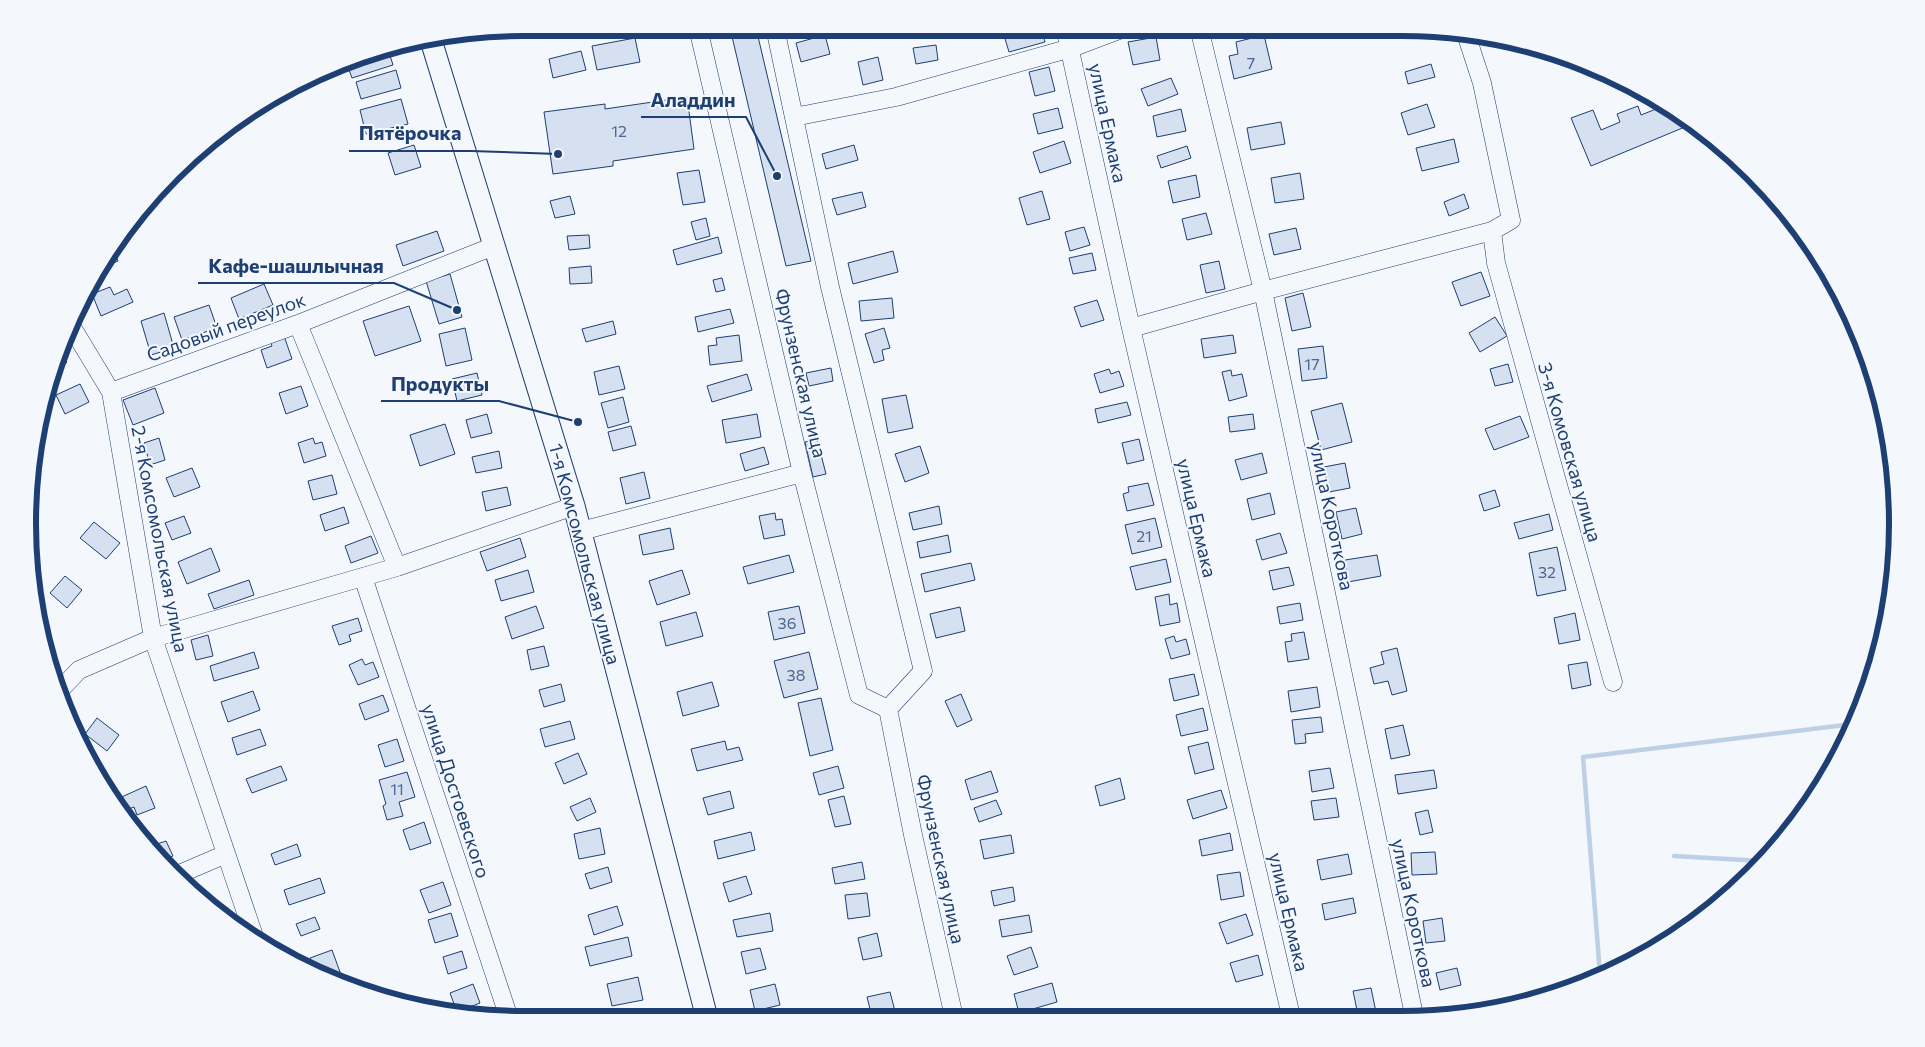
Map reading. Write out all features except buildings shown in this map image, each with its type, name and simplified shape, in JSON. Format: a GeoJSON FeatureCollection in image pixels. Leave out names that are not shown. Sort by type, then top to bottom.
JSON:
{"type":"FeatureCollection","features":[{"type":"Feature","properties":{"kind":"main road","name":"1-я Комсомольская улица"},"geometry":{"type":"LineString","coordinates":[[432,45],[574,506],[705,1011]]}},
{"type":"Feature","properties":{"kind":"street","name":"Фрунзенская улица"},"geometry":{"type":"LineString","coordinates":[[700,36],[802,473],[859,695],[888,709],[912,836],[953,1011]]}},
{"type":"Feature","properties":{"kind":"street"},"geometry":{"type":"LineString","coordinates":[[777,36],[830,287],[923,670],[888,709]]}},
{"type":"Feature","properties":{"kind":"street","name":"улица Ермака"},"geometry":{"type":"LineString","coordinates":[[1067,36],[1131,328],[1290,1011]]}},
{"type":"Feature","properties":{"kind":"street"},"geometry":{"type":"LineString","coordinates":[[794,117],[896,97],[1070,48],[1102,36]]}},
{"type":"Feature","properties":{"kind":"street","name":"улица Короткова"},"geometry":{"type":"LineString","coordinates":[[1201,36],[1263,291],[1413,1011]]}},
{"type":"Feature","properties":{"kind":"street"},"geometry":{"type":"LineString","coordinates":[[1131,328],[1492,231],[1511,220],[1482,83],[1468,41]]}},
{"type":"Feature","properties":{"kind":"street","name":"3-я Комовская улица"},"geometry":{"type":"LineString","coordinates":[[1492,231],[1496,264],[1613,682]]}},
{"type":"Feature","properties":{"kind":"street","name":"Садовый переулок"},"geometry":{"type":"LineString","coordinates":[[111,392],[298,324],[494,246]]}},
{"type":"Feature","properties":{"kind":"street"},"geometry":{"type":"LineString","coordinates":[[298,324],[397,567]]}},
{"type":"Feature","properties":{"kind":"street","name":"2-я Комсомольская улица"},"geometry":{"type":"LineString","coordinates":[[75,332],[111,392],[153,638],[251,928]]}},
{"type":"Feature","properties":{"kind":"street"},"geometry":{"type":"LineString","coordinates":[[581,531],[802,473]]}},
{"type":"Feature","properties":{"kind":"street"},"geometry":{"type":"LineString","coordinates":[[64,686],[79,670],[153,638],[397,567],[574,506]]}},
{"type":"Feature","properties":{"kind":"street","name":"улица Достоевского"},"geometry":{"type":"LineString","coordinates":[[363,577],[507,1010]]}},
{"type":"Feature","properties":{"kind":"street"},"geometry":{"type":"LineString","coordinates":[[183,872],[226,854]]}},
{"type":"Feature","properties":{"kind":"waterway"},"geometry":{"type":"LineString","coordinates":[[1600,969],[1583,757],[1845,725]]}},
{"type":"Feature","properties":{"kind":"waterway"},"geometry":{"type":"LineString","coordinates":[[1674,856],[1753,860]]}},
{"type":"Feature","properties":{"kind":"place","name":"Пятёрочка"},"geometry":{"type":"Point","coordinates":[558,154]}},
{"type":"Feature","properties":{"kind":"place","name":"Аладдин"},"geometry":{"type":"Point","coordinates":[777,176]}},
{"type":"Feature","properties":{"kind":"place","name":"Кафе-шашлычная"},"geometry":{"type":"Point","coordinates":[457,310]}},
{"type":"Feature","properties":{"kind":"place","name":"Продукты"},"geometry":{"type":"Point","coordinates":[578,422]}}]}
